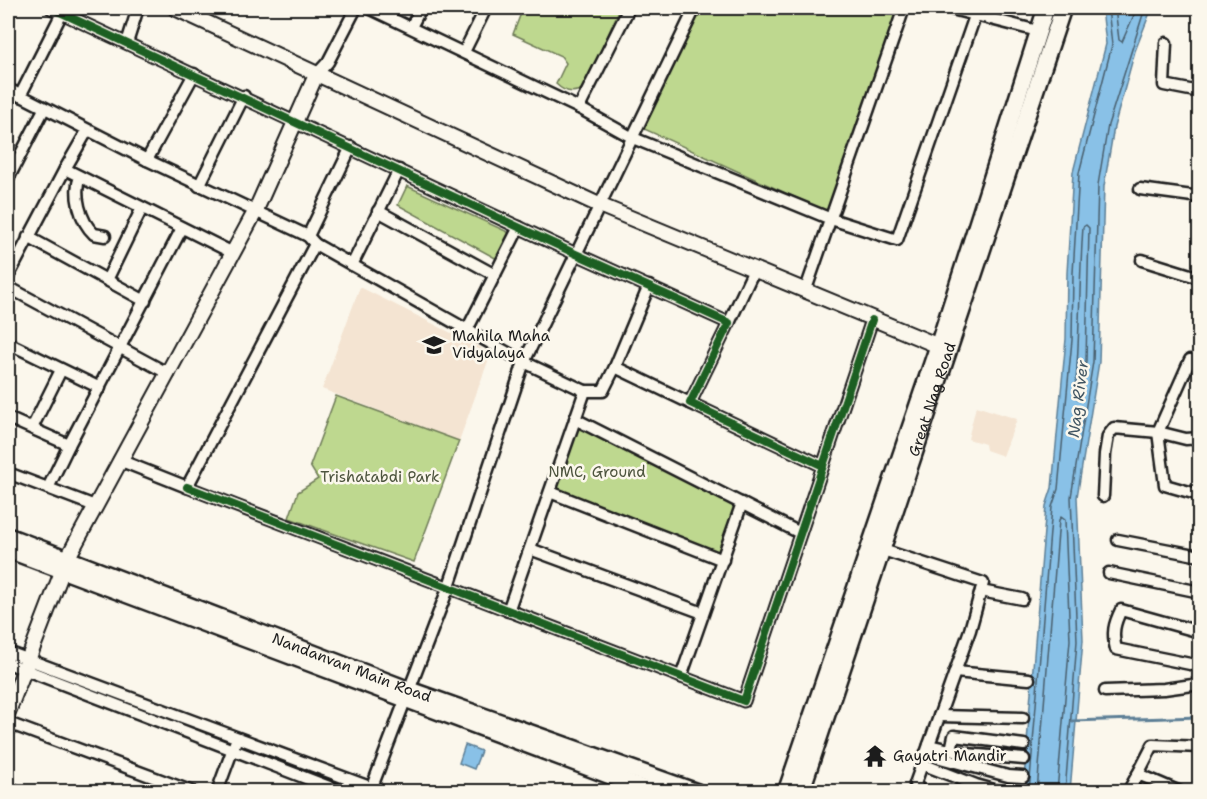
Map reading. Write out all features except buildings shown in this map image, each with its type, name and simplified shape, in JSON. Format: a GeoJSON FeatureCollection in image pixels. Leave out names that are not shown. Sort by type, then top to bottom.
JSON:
{"type":"FeatureCollection","features":[{"type":"Feature","properties":{"kind":"main road","name":"Great Nag Road"},"geometry":{"type":"LineString","coordinates":[[789,791],[883,550],[1046,8]]}},
{"type":"Feature","properties":{"kind":"main road","name":"Great Nag Road"},"geometry":{"type":"LineString","coordinates":[[789,791],[1063,8]]}},
{"type":"Feature","properties":{"kind":"main road","name":"Nandanvan Main Road"},"geometry":{"type":"LineString","coordinates":[[8,536],[65,565],[405,694],[697,792]]}},
{"type":"Feature","properties":{"kind":"main road"},"geometry":{"type":"LineString","coordinates":[[8,550],[65,565]]}},
{"type":"Feature","properties":{"kind":"main road"},"geometry":{"type":"LineString","coordinates":[[405,694],[653,792]]}},
{"type":"Feature","properties":{"kind":"street"},"geometry":{"type":"LineString","coordinates":[[51,8],[244,96],[576,254],[729,322]]}},
{"type":"Feature","properties":{"kind":"street"},"geometry":{"type":"LineString","coordinates":[[127,43],[138,8]]}},
{"type":"Feature","properties":{"kind":"street"},"geometry":{"type":"LineString","coordinates":[[175,8],[599,205],[944,348]]}},
{"type":"Feature","properties":{"kind":"street"},"geometry":{"type":"LineString","coordinates":[[8,712],[65,565],[119,460],[169,374],[255,212],[298,122],[316,75],[328,62],[356,8]]}},
{"type":"Feature","properties":{"kind":"street"},"geometry":{"type":"LineString","coordinates":[[369,8],[579,108],[633,138],[831,219],[897,240],[975,16]]}},
{"type":"Feature","properties":{"kind":"street"},"geometry":{"type":"LineString","coordinates":[[411,27],[421,8]]}},
{"type":"Feature","properties":{"kind":"street"},"geometry":{"type":"LineString","coordinates":[[464,52],[486,8]]}},
{"type":"Feature","properties":{"kind":"street"},"geometry":{"type":"LineString","coordinates":[[579,108],[629,8]]}},
{"type":"Feature","properties":{"kind":"street"},"geometry":{"type":"LineString","coordinates":[[371,789],[405,694],[448,586],[524,362],[695,8]]}},
{"type":"Feature","properties":{"kind":"street"},"geometry":{"type":"LineString","coordinates":[[805,292],[904,8]]}},
{"type":"Feature","properties":{"kind":"street"},"geometry":{"type":"LineString","coordinates":[[948,8],[1038,31]]}},
{"type":"Feature","properties":{"kind":"street"},"geometry":{"type":"LineString","coordinates":[[21,96],[62,13]]}},
{"type":"Feature","properties":{"kind":"street"},"geometry":{"type":"LineString","coordinates":[[1166,43],[1164,85],[1200,92]]}},
{"type":"Feature","properties":{"kind":"street"},"geometry":{"type":"LineString","coordinates":[[147,160],[194,74]]}},
{"type":"Feature","properties":{"kind":"street"},"geometry":{"type":"LineString","coordinates":[[8,89],[87,131],[311,240],[524,362],[585,391],[603,391],[649,286]]}},
{"type":"Feature","properties":{"kind":"street"},"geometry":{"type":"LineString","coordinates":[[200,186],[244,96]]}},
{"type":"Feature","properties":{"kind":"street"},"geometry":{"type":"LineString","coordinates":[[8,178],[44,109]]}},
{"type":"Feature","properties":{"kind":"street"},"geometry":{"type":"LineString","coordinates":[[8,277],[87,131]]}},
{"type":"Feature","properties":{"kind":"street"},"geometry":{"type":"LineString","coordinates":[[187,487],[311,240],[351,147]]}},
{"type":"Feature","properties":{"kind":"street"},"geometry":{"type":"LineString","coordinates":[[65,169],[233,253]]}},
{"type":"Feature","properties":{"kind":"street"},"geometry":{"type":"LineString","coordinates":[[352,265],[399,170]]}},
{"type":"Feature","properties":{"kind":"street"},"geometry":{"type":"LineString","coordinates":[[80,177],[76,190],[83,218],[94,234],[105,236]]}},
{"type":"Feature","properties":{"kind":"street"},"geometry":{"type":"LineString","coordinates":[[1140,189],[1200,197]]}},
{"type":"Feature","properties":{"kind":"street"},"geometry":{"type":"LineString","coordinates":[[107,280],[142,208]]}},
{"type":"Feature","properties":{"kind":"street"},"geometry":{"type":"LineString","coordinates":[[378,211],[495,275]]}},
{"type":"Feature","properties":{"kind":"street"},"geometry":{"type":"LineString","coordinates":[[468,328],[519,227]]}},
{"type":"Feature","properties":{"kind":"street"},"geometry":{"type":"LineString","coordinates":[[48,488],[182,228]]}},
{"type":"Feature","properties":{"kind":"street"},"geometry":{"type":"LineString","coordinates":[[28,237],[145,301]]}},
{"type":"Feature","properties":{"kind":"street"},"geometry":{"type":"LineString","coordinates":[[1142,260],[1200,278]]}},
{"type":"Feature","properties":{"kind":"street"},"geometry":{"type":"LineString","coordinates":[[690,403],[754,270]]}},
{"type":"Feature","properties":{"kind":"street"},"geometry":{"type":"LineString","coordinates":[[8,287],[169,374]]}},
{"type":"Feature","properties":{"kind":"street"},"geometry":{"type":"LineString","coordinates":[[119,460],[744,701],[872,320]]}},
{"type":"Feature","properties":{"kind":"street"},"geometry":{"type":"LineString","coordinates":[[8,343],[100,388]]}},
{"type":"Feature","properties":{"kind":"street"},"geometry":{"type":"LineString","coordinates":[[1200,362],[1190,360],[1158,432],[1164,485],[1200,495]]}},
{"type":"Feature","properties":{"kind":"street"},"geometry":{"type":"LineString","coordinates":[[615,367],[823,466]]}},
{"type":"Feature","properties":{"kind":"street"},"geometry":{"type":"LineString","coordinates":[[32,428],[61,370]]}},
{"type":"Feature","properties":{"kind":"street"},"geometry":{"type":"LineString","coordinates":[[508,611],[585,391]]}},
{"type":"Feature","properties":{"kind":"street"},"geometry":{"type":"LineString","coordinates":[[8,418],[69,445]]}},
{"type":"Feature","properties":{"kind":"street"},"geometry":{"type":"LineString","coordinates":[[575,419],[800,533]]}},
{"type":"Feature","properties":{"kind":"street"},"geometry":{"type":"LineString","coordinates":[[1103,496],[1105,454],[1108,436],[1114,428],[1158,432],[1186,439],[1200,438]]}},
{"type":"Feature","properties":{"kind":"street"},"geometry":{"type":"LineString","coordinates":[[8,473],[95,506]]}},
{"type":"Feature","properties":{"kind":"street"},"geometry":{"type":"LineString","coordinates":[[550,492],[723,560]]}},
{"type":"Feature","properties":{"kind":"street"},"geometry":{"type":"LineString","coordinates":[[681,677],[742,504]]}},
{"type":"Feature","properties":{"kind":"street"},"geometry":{"type":"LineString","coordinates":[[1118,540],[1200,556]]}},
{"type":"Feature","properties":{"kind":"street"},"geometry":{"type":"LineString","coordinates":[[530,549],[704,613]]}},
{"type":"Feature","properties":{"kind":"street"},"geometry":{"type":"LineString","coordinates":[[883,550],[983,583],[955,672],[915,784],[921,792]]}},
{"type":"Feature","properties":{"kind":"street"},"geometry":{"type":"LineString","coordinates":[[1108,573],[1200,592]]}},
{"type":"Feature","properties":{"kind":"street"},"geometry":{"type":"LineString","coordinates":[[981,591],[1022,599]]}},
{"type":"Feature","properties":{"kind":"street"},"geometry":{"type":"LineString","coordinates":[[1200,632],[1120,610],[1113,626],[1112,637],[1116,649],[1200,666]]}},
{"type":"Feature","properties":{"kind":"street"},"geometry":{"type":"LineString","coordinates":[[8,652],[25,664],[342,792]]}},
{"type":"Feature","properties":{"kind":"street"},"geometry":{"type":"LineString","coordinates":[[8,663],[25,664],[237,737],[383,792]]}},
{"type":"Feature","properties":{"kind":"street"},"geometry":{"type":"LineString","coordinates":[[955,672],[1029,679]]}},
{"type":"Feature","properties":{"kind":"street"},"geometry":{"type":"LineString","coordinates":[[1105,691],[1164,689],[1200,684]]}},
{"type":"Feature","properties":{"kind":"street"},"geometry":{"type":"LineString","coordinates":[[939,716],[1023,718]]}},
{"type":"Feature","properties":{"kind":"street"},"geometry":{"type":"LineString","coordinates":[[8,723],[193,792]]}},
{"type":"Feature","properties":{"kind":"street"},"geometry":{"type":"LineString","coordinates":[[951,750],[954,736],[1024,744]]}},
{"type":"Feature","properties":{"kind":"street"},"geometry":{"type":"LineString","coordinates":[[217,792],[237,737]]}},
{"type":"Feature","properties":{"kind":"street"},"geometry":{"type":"LineString","coordinates":[[1128,792],[1153,745],[1200,747]]}},
{"type":"Feature","properties":{"kind":"street"},"geometry":{"type":"LineString","coordinates":[[925,754],[951,750],[967,754],[1024,759]]}},
{"type":"Feature","properties":{"kind":"street"},"geometry":{"type":"LineString","coordinates":[[925,754],[1008,776],[1023,777]]}},
{"type":"Feature","properties":{"kind":"street"},"geometry":{"type":"LineString","coordinates":[[925,754],[1000,792]]}},
{"type":"Feature","properties":{"kind":"street"},"geometry":{"type":"LineString","coordinates":[[1138,774],[1180,792]]}},
{"type":"Feature","properties":{"kind":"street"},"geometry":{"type":"LineString","coordinates":[[8,787],[19,792]]}},
{"type":"Feature","properties":{"kind":"shaded area"},"geometry":{"type":"Polygon","coordinates":[[[360,287],[491,353],[459,441],[322,389],[360,287]]]}},
{"type":"Feature","properties":{"kind":"shaded area"},"geometry":{"type":"Polygon","coordinates":[[[976,406],[1017,419],[1003,456],[986,450],[985,444],[968,439],[976,406]]]}},
{"type":"Feature","properties":{"kind":"green space"},"geometry":{"type":"Polygon","coordinates":[[[523,8],[620,8],[584,88],[573,91],[559,87],[556,84],[566,63],[561,56],[513,34],[523,8]]]}},
{"type":"Feature","properties":{"kind":"green space"},"geometry":{"type":"Polygon","coordinates":[[[699,8],[902,8],[830,213],[642,128],[699,8]]]}},
{"type":"Feature","properties":{"kind":"green space"},"geometry":{"type":"Polygon","coordinates":[[[407,186],[510,233],[497,259],[398,205],[407,186]]]}},
{"type":"Feature","properties":{"kind":"green space","name":"Trishatabdi Park"},"geometry":{"type":"Polygon","coordinates":[[[336,396],[459,441],[414,562],[289,518],[298,492],[318,479],[310,466],[336,396]]]}},
{"type":"Feature","properties":{"kind":"green space","name":"NMC, Ground"},"geometry":{"type":"Polygon","coordinates":[[[578,427],[737,505],[719,552],[555,490],[578,427]]]}},
{"type":"Feature","properties":{"kind":"water","name":"Nag River"},"geometry":{"type":"Polygon","coordinates":[[[1102,8],[1150,8],[1151,10],[1135,51],[1114,127],[1104,186],[1099,362],[1077,497],[1083,640],[1070,791],[1023,792],[1046,506],[1052,488],[1066,339],[1073,172],[1106,44],[1102,8]]]}},
{"type":"Feature","properties":{"kind":"water"},"geometry":{"type":"Polygon","coordinates":[[[465,745],[481,751],[474,769],[459,763],[465,745]]]}},
{"type":"Feature","properties":{"kind":"waterway"},"geometry":{"type":"LineString","coordinates":[[1072,721],[1200,717]]}},
{"type":"Feature","properties":{"kind":"cycle path"},"geometry":{"type":"LineString","coordinates":[[51,8],[576,254],[729,323],[690,403],[823,466]]}},
{"type":"Feature","properties":{"kind":"cycle path"},"geometry":{"type":"LineString","coordinates":[[187,487],[744,701],[872,320]]}},
{"type":"Feature","properties":{"kind":"place","name":"Mahila Maha Vidyalaya"},"geometry":{"type":"Point","coordinates":[434,345]}},
{"type":"Feature","properties":{"kind":"place","name":"Gayatri Mandir"},"geometry":{"type":"Point","coordinates":[875,756]}}]}
